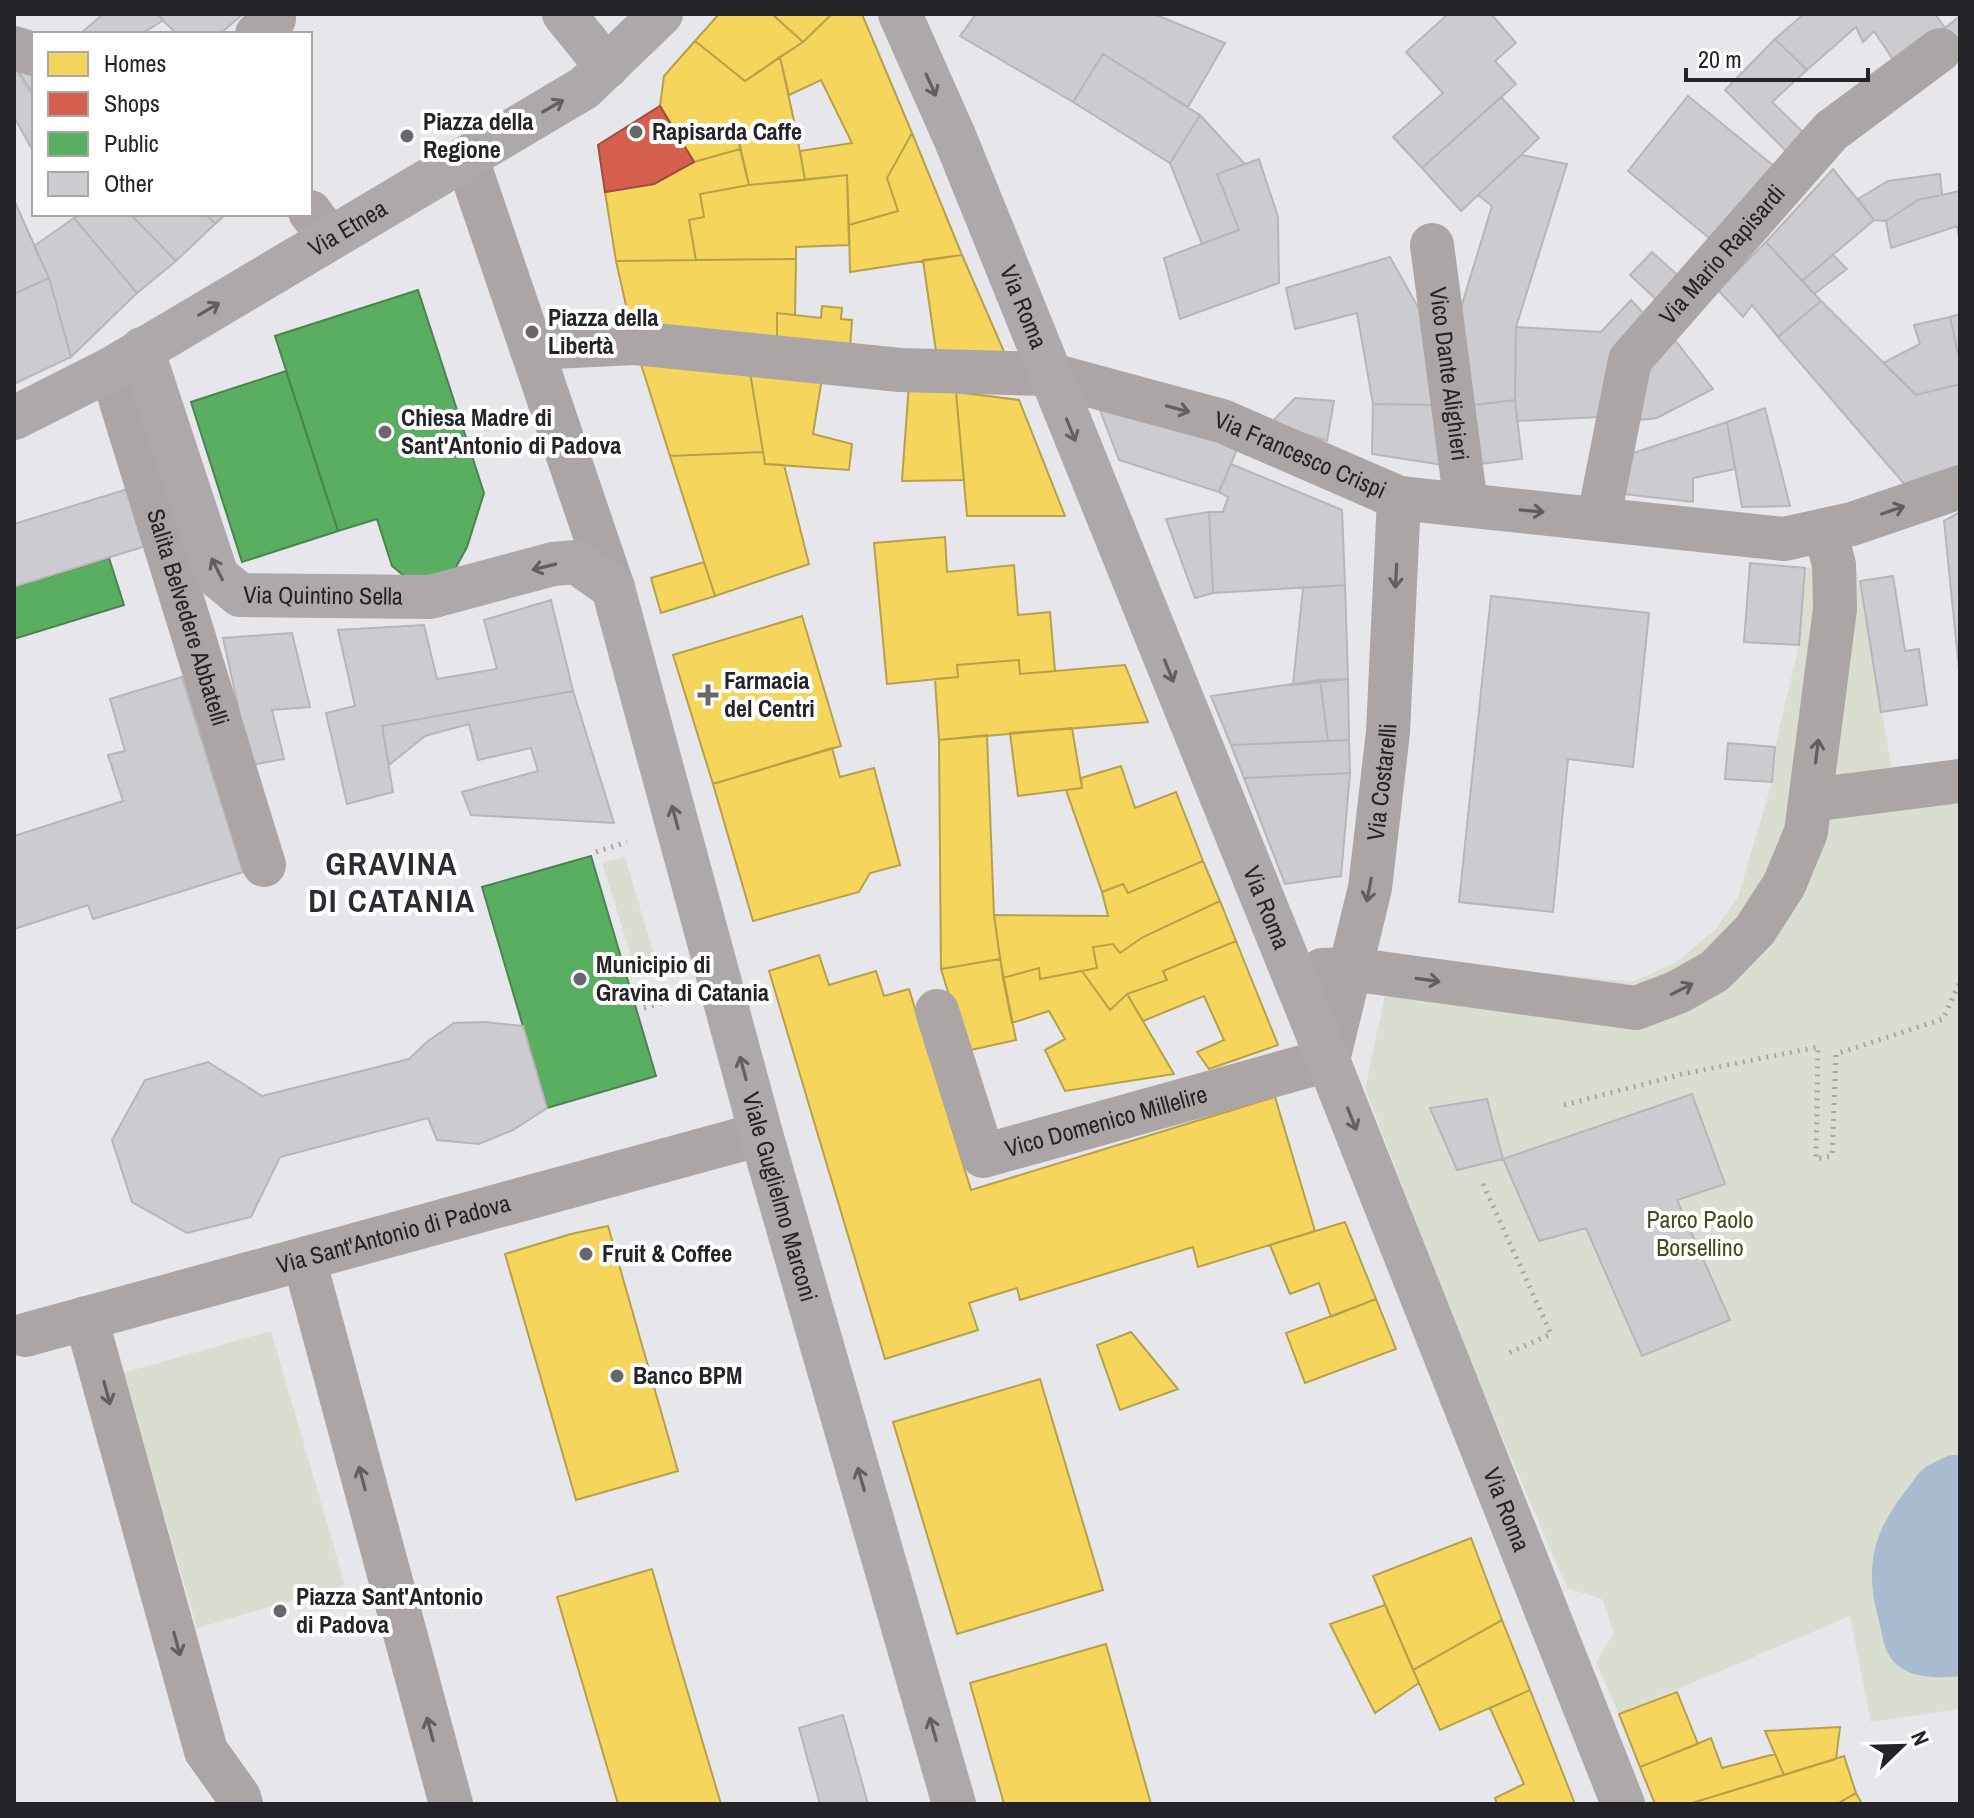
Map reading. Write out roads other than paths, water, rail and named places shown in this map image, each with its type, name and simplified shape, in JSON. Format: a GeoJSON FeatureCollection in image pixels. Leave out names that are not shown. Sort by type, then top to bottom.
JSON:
{"type":"FeatureCollection","features":[{"type":"Feature","properties":{"kind":"main road"},"geometry":{"type":"LineString","coordinates":[[564,14],[607,67]]}},
{"type":"Feature","properties":{"kind":"main road","name":"Via Etnea"},"geometry":{"type":"LineString","coordinates":[[14,418],[126,359],[319,225],[393,203],[584,88],[661,14]]}},
{"type":"Feature","properties":{"kind":"main road","name":"Via Roma"},"geometry":{"type":"LineString","coordinates":[[900,14],[955,138],[1328,1060],[1623,1804]]}},
{"type":"Feature","properties":{"kind":"main road","name":"Via Quintino Sella"},"geometry":{"type":"LineString","coordinates":[[126,359],[217,576],[240,595],[430,597],[553,564],[576,562],[613,588]]}},
{"type":"Feature","properties":{"kind":"main road","name":"Viale Guglielmo Marconi"},"geometry":{"type":"LineString","coordinates":[[613,588],[761,1134],[954,1804]]}},
{"type":"Feature","properties":{"kind":"street"},"geometry":{"type":"LineString","coordinates":[[259,32],[274,19],[270,14]]}},
{"type":"Feature","properties":{"kind":"street","name":"Via Mario Rapisardi"},"geometry":{"type":"LineString","coordinates":[[1599,517],[1630,360],[1831,131],[1940,50]]}},
{"type":"Feature","properties":{"kind":"street"},"geometry":{"type":"LineString","coordinates":[[467,159],[613,588]]}},
{"type":"Feature","properties":{"kind":"street","name":"Vico Dante Alighieri"},"geometry":{"type":"LineString","coordinates":[[1432,245],[1466,505]]}},
{"type":"Feature","properties":{"kind":"street","name":"Via Francesco Crispi"},"geometry":{"type":"LineString","coordinates":[[531,348],[635,343],[900,370],[1048,374],[1222,421],[1399,498],[1784,539],[1852,524],[1960,487]]}},
{"type":"Feature","properties":{"kind":"street","name":"Salita Belvedere Abbatelli"},"geometry":{"type":"LineString","coordinates":[[126,359],[264,865]]}},
{"type":"Feature","properties":{"kind":"street","name":"Via Costarelli"},"geometry":{"type":"LineString","coordinates":[[1328,1060],[1370,888],[1388,732],[1399,498]]}},
{"type":"Feature","properties":{"kind":"street"},"geometry":{"type":"LineString","coordinates":[[1292,971],[1350,969],[1636,1008],[1678,992],[1715,971],[1755,930],[1784,885],[1806,832],[1835,609],[1834,565],[1825,530]]}},
{"type":"Feature","properties":{"kind":"street"},"geometry":{"type":"LineString","coordinates":[[1811,800],[1960,781]]}},
{"type":"Feature","properties":{"kind":"street","name":"Vico Domenico Millelire"},"geometry":{"type":"LineString","coordinates":[[937,1011],[983,1156],[1328,1060]]}},
{"type":"Feature","properties":{"kind":"street","name":"Via Sant'Antonio di Padova"},"geometry":{"type":"LineString","coordinates":[[25,1335],[761,1134]]}},
{"type":"Feature","properties":{"kind":"street"},"geometry":{"type":"LineString","coordinates":[[304,1259],[451,1804]]}},
{"type":"Feature","properties":{"kind":"street"},"geometry":{"type":"LineString","coordinates":[[86,1318],[206,1751],[241,1804]]}},
{"type":"Feature","properties":{"kind":"water"},"geometry":{"type":"Polygon","coordinates":[[[1950,1455],[1960,1455],[1960,1676],[1928,1677],[1908,1672],[1899,1666],[1886,1649],[1875,1606],[1872,1572],[1878,1540],[1893,1509],[1920,1471],[1950,1455]]]}},
{"type":"Feature","properties":{"kind":"place","name":"Rapisarda Caffe"},"geometry":{"type":"Point","coordinates":[636,132]}},
{"type":"Feature","properties":{"kind":"place","name":"Piazza della Regione"},"geometry":{"type":"Point","coordinates":[407,136]}},
{"type":"Feature","properties":{"kind":"place","name":"Piazza della Libertà"},"geometry":{"type":"Point","coordinates":[532,332]}},
{"type":"Feature","properties":{"kind":"place","name":"Chiesa Madre di Sant'Antonio di Padova"},"geometry":{"type":"Point","coordinates":[385,432]}},
{"type":"Feature","properties":{"kind":"place","name":"Farmacia del Centri"},"geometry":{"type":"Point","coordinates":[708,695]}},
{"type":"Feature","properties":{"kind":"place","name":"Municipio di Gravina di Catania"},"geometry":{"type":"Point","coordinates":[580,979]}},
{"type":"Feature","properties":{"kind":"place","name":"Fruit & Coffee"},"geometry":{"type":"Point","coordinates":[586,1254]}},
{"type":"Feature","properties":{"kind":"place","name":"Banco BPM"},"geometry":{"type":"Point","coordinates":[617,1376]}},
{"type":"Feature","properties":{"kind":"place","name":"Piazza Sant'Antonio di Padova"},"geometry":{"type":"Point","coordinates":[280,1611]}},
{"type":"Feature","properties":{"kind":"district","name":"GRAVINA DI CATANIA"},"geometry":{"type":"Point","coordinates":[392,882]}},
{"type":"Feature","properties":{"kind":"park label","name":"Parco Paolo Borsellino"},"geometry":{"type":"Point","coordinates":[1700,1234]}}]}
